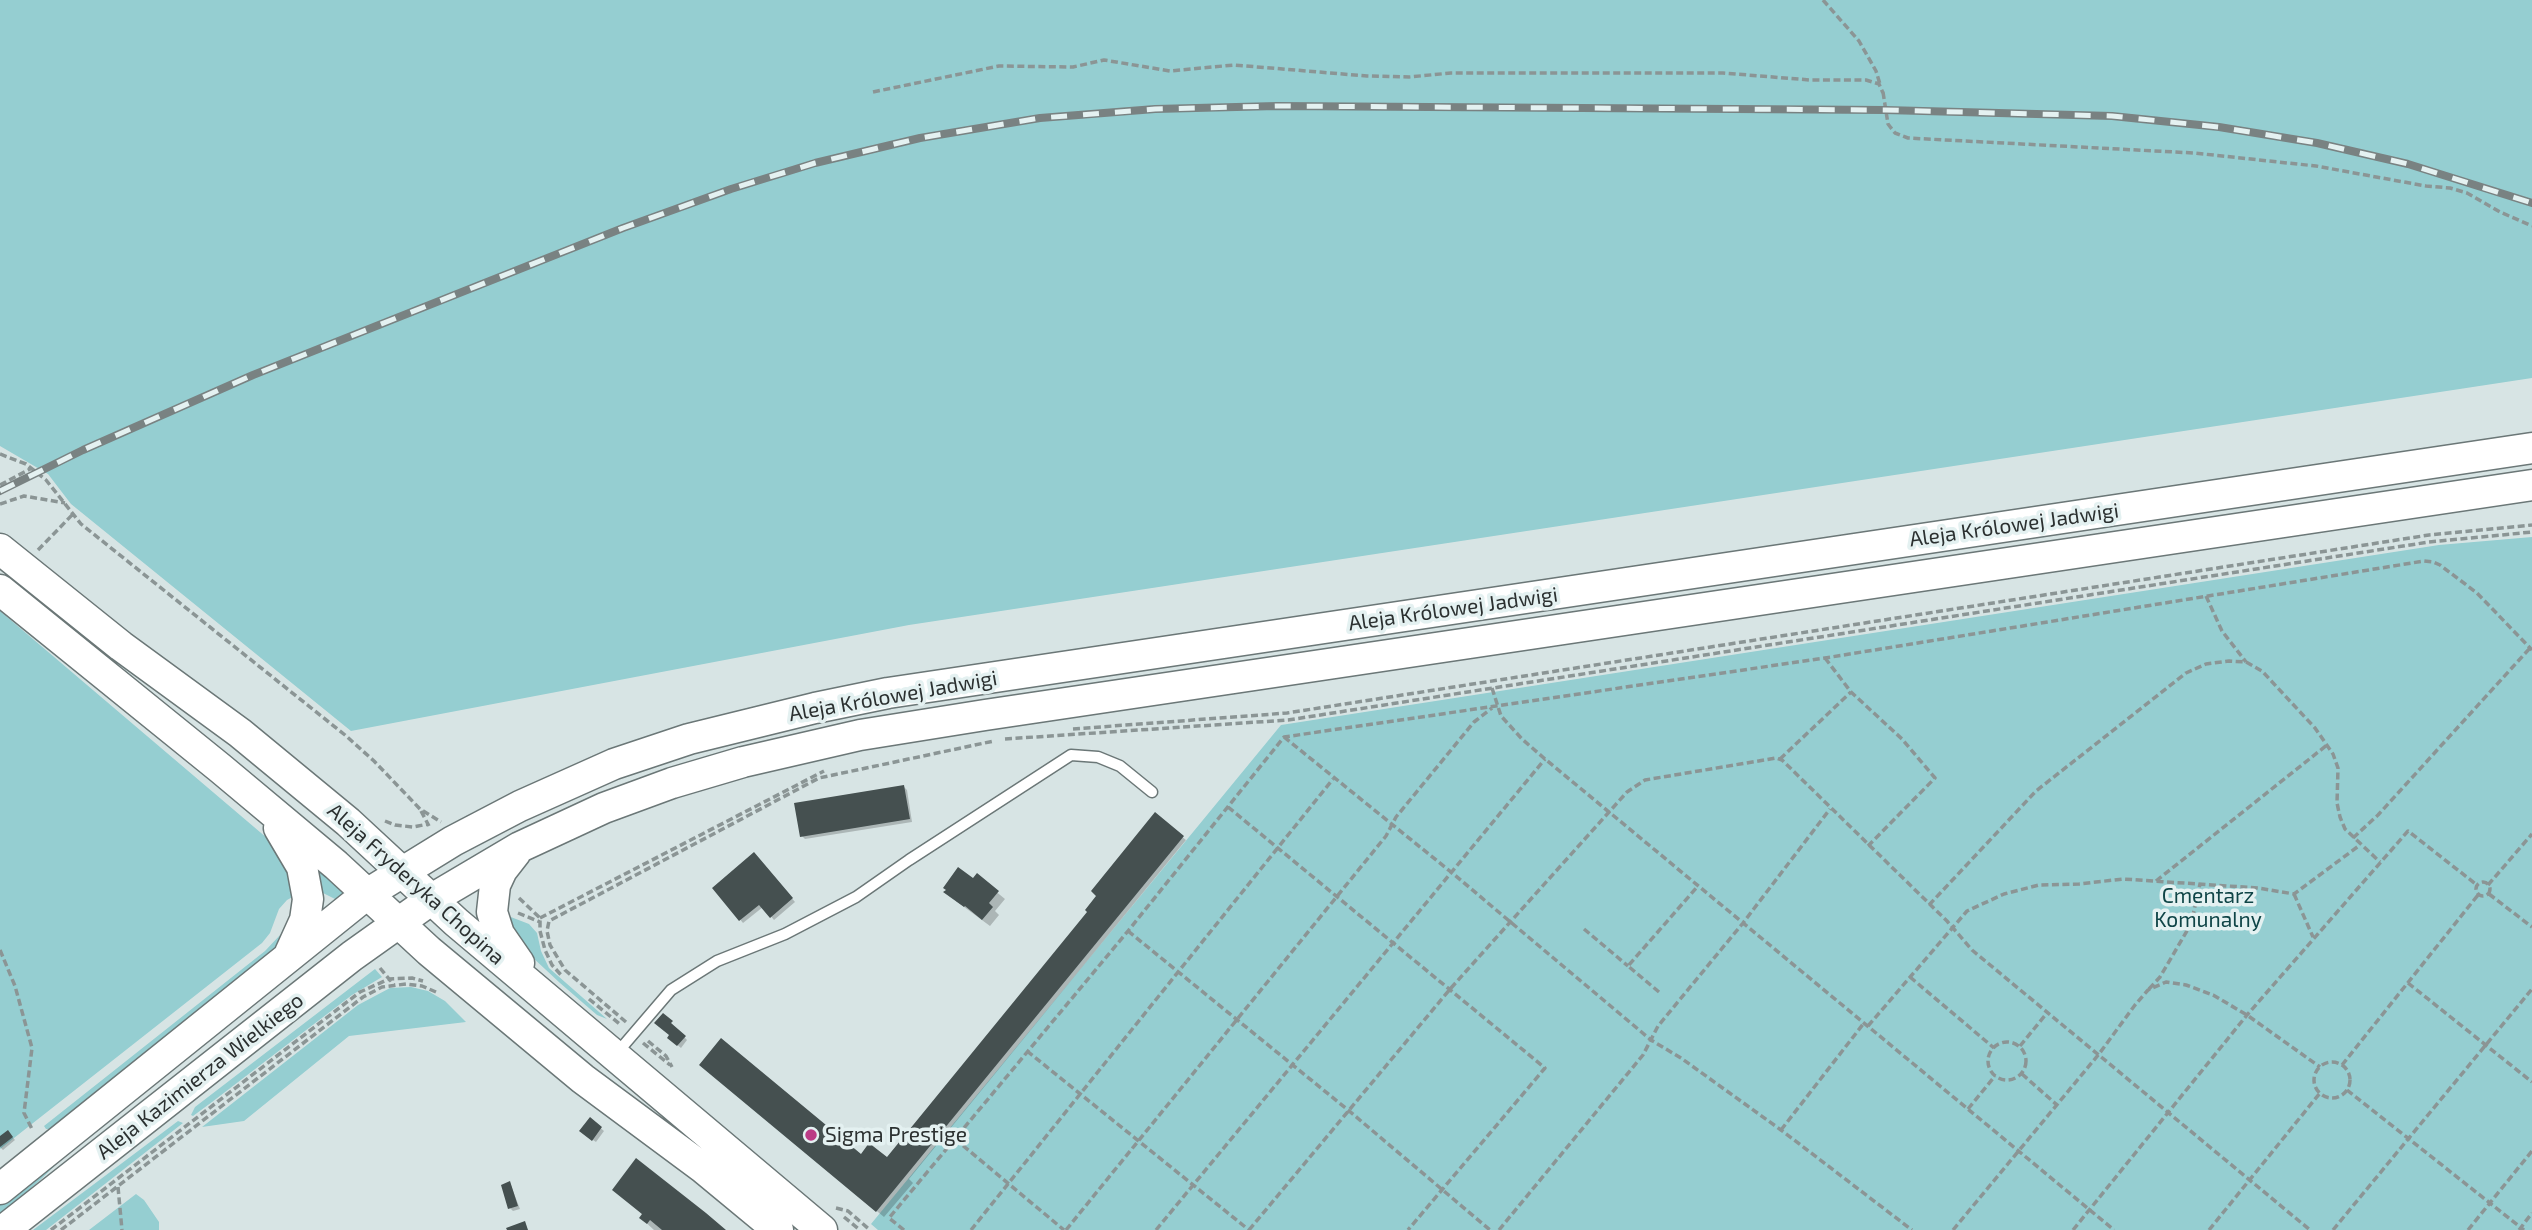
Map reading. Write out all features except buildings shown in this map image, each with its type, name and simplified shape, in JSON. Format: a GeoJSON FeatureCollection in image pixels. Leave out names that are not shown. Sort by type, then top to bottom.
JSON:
{"type":"FeatureCollection","features":[{"type":"Feature","properties":{"kind":"main road","name":"Aleja Królowej Jadwigi"},"geometry":{"type":"LineString","coordinates":[[403,871],[453,841],[576,780],[647,752],[728,728],[888,693],[2532,448]]}},
{"type":"Feature","properties":{"kind":"main road","name":"Aleja Królowej Jadwigi"},"geometry":{"type":"LineString","coordinates":[[432,899],[520,847],[604,808],[672,783],[743,762],[860,735],[2532,485]]}},
{"type":"Feature","properties":{"kind":"main road","name":"Aleja Fryderyka Chopina"},"geometry":{"type":"LineString","coordinates":[[1,550],[121,646],[240,733],[403,871],[432,899],[551,985],[619,1063],[703,1168],[778,1230]]}},
{"type":"Feature","properties":{"kind":"main road","name":"Aleja Fryderyka Chopina"},"geometry":{"type":"LineString","coordinates":[[0,590],[336,865],[397,923],[619,1063],[828,1219]]}},
{"type":"Feature","properties":{"kind":"main road"},"geometry":{"type":"LineString","coordinates":[[263,804],[302,867],[306,883],[308,899],[305,920],[287,960]]}},
{"type":"Feature","properties":{"kind":"main road"},"geometry":{"type":"LineString","coordinates":[[520,847],[502,870],[493,893],[494,924],[551,985]]}},
{"type":"Feature","properties":{"kind":"main road","name":"Aleja Kazimierza Wielkiego"},"geometry":{"type":"LineString","coordinates":[[0,1189],[367,894],[403,871]]}},
{"type":"Feature","properties":{"kind":"main road","name":"Aleja Kazimierza Wielkiego"},"geometry":{"type":"LineString","coordinates":[[5,1230],[352,956],[432,899]]}},
{"type":"Feature","properties":{"kind":"lane"},"geometry":{"type":"LineString","coordinates":[[619,1063],[671,990],[717,961],[785,934],[856,897],[1071,755],[1098,757],[1120,766],[1152,792]]}},
{"type":"Feature","properties":{"kind":"path"},"geometry":{"type":"LineString","coordinates":[[1823,0],[1859,41],[1876,71],[1888,124],[1895,133],[1908,138],[2194,153],[2316,166],[2450,188],[2467,193],[2532,226]]}},
{"type":"Feature","properties":{"kind":"path"},"geometry":{"type":"LineString","coordinates":[[873,92],[999,66],[1073,67],[1104,60],[1170,71],[1234,65],[1388,76],[1451,73],[1723,73],[1810,80],[1866,80],[1878,84],[1883,93]]}},
{"type":"Feature","properties":{"kind":"path"},"geometry":{"type":"LineString","coordinates":[[0,454],[13,457],[32,468],[55,488],[81,524],[345,735],[420,809],[438,818],[453,841]]}},
{"type":"Feature","properties":{"kind":"path"},"geometry":{"type":"LineString","coordinates":[[0,485],[32,468]]}},
{"type":"Feature","properties":{"kind":"path"},"geometry":{"type":"LineString","coordinates":[[0,503],[24,496],[65,503]]}},
{"type":"Feature","properties":{"kind":"path"},"geometry":{"type":"LineString","coordinates":[[37,551],[74,514]]}},
{"type":"Feature","properties":{"kind":"path"},"geometry":{"type":"LineString","coordinates":[[1006,734],[1287,713],[2430,535],[2532,525]]}},
{"type":"Feature","properties":{"kind":"path"},"geometry":{"type":"LineString","coordinates":[[619,1063],[550,945],[547,930],[549,921],[819,778],[1006,739],[1288,720],[2429,542],[2532,532]]}},
{"type":"Feature","properties":{"kind":"path"},"geometry":{"type":"LineString","coordinates":[[904,1230],[889,1218],[1128,931],[1284,737],[1825,658],[2434,562],[2477,593],[2531,649],[2378,815],[2353,838]]}},
{"type":"Feature","properties":{"kind":"path"},"geometry":{"type":"LineString","coordinates":[[2206,596],[2222,631],[2246,662],[2262,671],[2282,691],[2333,754],[2338,768],[2340,817],[2353,838],[2380,862]]}},
{"type":"Feature","properties":{"kind":"path"},"geometry":{"type":"LineString","coordinates":[[1825,658],[1851,692],[1902,739],[1935,778],[1868,846]]}},
{"type":"Feature","properties":{"kind":"path"},"geometry":{"type":"LineString","coordinates":[[1929,905],[2036,791],[2186,673],[2206,664],[2246,662]]}},
{"type":"Feature","properties":{"kind":"path"},"geometry":{"type":"LineString","coordinates":[[1492,688],[1497,706],[1508,725],[1545,759],[2114,1230]]}},
{"type":"Feature","properties":{"kind":"path"},"geometry":{"type":"LineString","coordinates":[[1780,759],[1851,692]]}},
{"type":"Feature","properties":{"kind":"path"},"geometry":{"type":"LineString","coordinates":[[955,1139],[1065,1230],[1337,897],[1393,825],[1396,817],[1474,722],[1487,710],[1497,706]]}},
{"type":"Feature","properties":{"kind":"path"},"geometry":{"type":"LineString","coordinates":[[884,758],[993,735]]}},
{"type":"Feature","properties":{"kind":"path"},"geometry":{"type":"LineString","coordinates":[[1284,737],[1451,872],[1651,1040],[1681,1058],[1781,1130],[1912,1230]]}},
{"type":"Feature","properties":{"kind":"path"},"geometry":{"type":"LineString","coordinates":[[2154,882],[2327,745]]}},
{"type":"Feature","properties":{"kind":"path"},"geometry":{"type":"LineString","coordinates":[[1027,1051],[1250,1230],[1451,988],[1627,792],[1644,780],[1776,758],[1972,950],[2310,1230]]}},
{"type":"Feature","properties":{"kind":"path"},"geometry":{"type":"LineString","coordinates":[[1156,1230],[1545,759]]}},
{"type":"Feature","properties":{"kind":"path"},"geometry":{"type":"LineString","coordinates":[[540,918],[830,769]]}},
{"type":"Feature","properties":{"kind":"path"},"geometry":{"type":"LineString","coordinates":[[971,1230],[1334,778]]}},
{"type":"Feature","properties":{"kind":"path"},"geometry":{"type":"LineString","coordinates":[[1228,807],[1545,1068],[1408,1230]]}},
{"type":"Feature","properties":{"kind":"path"},"geometry":{"type":"LineString","coordinates":[[1499,1230],[1643,1055],[1658,1026],[1743,923],[1830,809]]}},
{"type":"Feature","properties":{"kind":"path"},"geometry":{"type":"LineString","coordinates":[[2073,1230],[2247,1015],[2408,831],[2477,885]]}},
{"type":"Feature","properties":{"kind":"path"},"geometry":{"type":"LineString","coordinates":[[2488,885],[2532,834]]}},
{"type":"Feature","properties":{"kind":"path"},"geometry":{"type":"LineString","coordinates":[[1781,1130],[1866,1024],[1967,911],[1978,905],[2022,889],[2114,879],[2200,883],[2294,894],[2360,845]]}},
{"type":"Feature","properties":{"kind":"path"},"geometry":{"type":"LineString","coordinates":[[2477,885],[2482,882],[2488,885],[2489,894]]}},
{"type":"Feature","properties":{"kind":"path"},"geometry":{"type":"LineString","coordinates":[[1954,1230],[2160,977],[2191,924],[2200,883]]}},
{"type":"Feature","properties":{"kind":"path"},"geometry":{"type":"LineString","coordinates":[[2477,885],[2479,895],[2484,897],[2489,894]]}},
{"type":"Feature","properties":{"kind":"path"},"geometry":{"type":"LineString","coordinates":[[1628,966],[1698,886]]}},
{"type":"Feature","properties":{"kind":"path"},"geometry":{"type":"LineString","coordinates":[[493,893],[516,897],[525,902],[540,918],[545,950],[552,964],[551,985]]}},
{"type":"Feature","properties":{"kind":"path"},"geometry":{"type":"LineString","coordinates":[[2294,894],[2313,937]]}},
{"type":"Feature","properties":{"kind":"path"},"geometry":{"type":"LineString","coordinates":[[2489,894],[2532,927]]}},
{"type":"Feature","properties":{"kind":"path"},"geometry":{"type":"LineString","coordinates":[[2342,1065],[2479,895]]}},
{"type":"Feature","properties":{"kind":"path"},"geometry":{"type":"LineString","coordinates":[[1584,929],[1659,992]]}},
{"type":"Feature","properties":{"kind":"path"},"geometry":{"type":"LineString","coordinates":[[1128,931],[1490,1230]]}},
{"type":"Feature","properties":{"kind":"path"},"geometry":{"type":"LineString","coordinates":[[0,950],[15,986],[32,1048],[24,1113],[32,1129]]}},
{"type":"Feature","properties":{"kind":"path"},"geometry":{"type":"LineString","coordinates":[[1910,977],[1994,1048]]}},
{"type":"Feature","properties":{"kind":"path"},"geometry":{"type":"LineString","coordinates":[[51,1230],[368,987],[389,979],[412,978],[440,990],[406,984],[372,991],[61,1230]]}},
{"type":"Feature","properties":{"kind":"path"},"geometry":{"type":"LineString","coordinates":[[2148,990],[2166,982],[2186,985],[2213,995],[2247,1015],[2320,1067]]}},
{"type":"Feature","properties":{"kind":"path"},"geometry":{"type":"LineString","coordinates":[[2408,983],[2532,1082]]}},
{"type":"Feature","properties":{"kind":"path"},"geometry":{"type":"LineString","coordinates":[[2333,1230],[2532,989]]}},
{"type":"Feature","properties":{"kind":"path"},"geometry":{"type":"LineString","coordinates":[[583,993],[619,1063]]}},
{"type":"Feature","properties":{"kind":"path"},"geometry":{"type":"LineString","coordinates":[[2020,1046],[2048,1012]]}},
{"type":"Feature","properties":{"kind":"path"},"geometry":{"type":"LineString","coordinates":[[2005,1042],[2020,1046],[2027,1059],[2022,1074],[2009,1081],[1995,1076],[1988,1063],[1994,1048],[2005,1042]]}},
{"type":"Feature","properties":{"kind":"path"},"geometry":{"type":"LineString","coordinates":[[2331,1062],[2342,1065],[2349,1071],[2347,1090],[2333,1098],[2320,1093],[2314,1081],[2320,1067],[2331,1062]]}},
{"type":"Feature","properties":{"kind":"path"},"geometry":{"type":"LineString","coordinates":[[619,1063],[672,1067]]}},
{"type":"Feature","properties":{"kind":"path"},"geometry":{"type":"LineString","coordinates":[[2022,1074],[2057,1105]]}},
{"type":"Feature","properties":{"kind":"path"},"geometry":{"type":"LineString","coordinates":[[1968,1109],[1995,1076]]}},
{"type":"Feature","properties":{"kind":"path"},"geometry":{"type":"LineString","coordinates":[[2347,1090],[2491,1202],[2521,1229],[2532,1213]]}},
{"type":"Feature","properties":{"kind":"path"},"geometry":{"type":"LineString","coordinates":[[2209,1230],[2320,1093]]}},
{"type":"Feature","properties":{"kind":"path"},"geometry":{"type":"LineString","coordinates":[[2468,1230],[2532,1151]]}},
{"type":"Feature","properties":{"kind":"path"},"geometry":{"type":"LineString","coordinates":[[118,1179],[122,1230]]}},
{"type":"Feature","properties":{"kind":"path"},"geometry":{"type":"LineString","coordinates":[[828,1219],[848,1212],[870,1230]]}},
{"type":"Feature","properties":{"kind":"path"},"geometry":{"type":"LineString","coordinates":[[828,1219],[860,1230]]}},
{"type":"Feature","properties":{"kind":"green space"},"geometry":{"type":"Polygon","coordinates":[[[0,0],[2532,0],[2532,378],[909,625],[351,731],[71,504],[48,474],[0,446],[0,0]]]}},
{"type":"Feature","properties":{"kind":"green space","name":"Cmentarz Komunalny"},"geometry":{"type":"Polygon","coordinates":[[[2532,537],[2532,1230],[878,1230],[871,1224],[1281,725],[2439,545],[2532,537]]]}},
{"type":"Feature","properties":{"kind":"green space"},"geometry":{"type":"Polygon","coordinates":[[[0,611],[274,844],[300,893],[287,900],[279,909],[270,933],[262,943],[0,1149],[0,611]]]}},
{"type":"Feature","properties":{"kind":"green space"},"geometry":{"type":"Polygon","coordinates":[[[316,865],[348,893],[339,901],[321,892],[316,865]]]}},
{"type":"Feature","properties":{"kind":"green space"},"geometry":{"type":"Polygon","coordinates":[[[293,912],[275,952],[51,1129],[46,1129],[44,1126],[265,951],[281,934],[293,912]]]}},
{"type":"Feature","properties":{"kind":"green space"},"geometry":{"type":"Polygon","coordinates":[[[503,914],[529,924],[537,933],[549,968],[607,1019],[597,1015],[516,942],[503,914]]]}},
{"type":"Feature","properties":{"kind":"green space"},"geometry":{"type":"Polygon","coordinates":[[[375,969],[382,977],[352,995],[212,1102],[191,1115],[195,1107],[375,969]]]}},
{"type":"Feature","properties":{"kind":"green space"},"geometry":{"type":"Polygon","coordinates":[[[411,987],[428,991],[445,1001],[466,1022],[349,1036],[244,1121],[202,1127],[358,1005],[390,988],[411,987]]]}},
{"type":"Feature","properties":{"kind":"green space"},"geometry":{"type":"Polygon","coordinates":[[[178,1121],[183,1123],[46,1230],[33,1230],[178,1121]]]}},
{"type":"Feature","properties":{"kind":"green space"},"geometry":{"type":"Polygon","coordinates":[[[66,1151],[67,1154],[0,1215],[0,1205],[66,1151]]]}},
{"type":"Feature","properties":{"kind":"green space"},"geometry":{"type":"Polygon","coordinates":[[[136,1194],[144,1200],[159,1222],[159,1230],[89,1230],[136,1194]]]}},
{"type":"Feature","properties":{"kind":"railway"},"geometry":{"type":"LineString","coordinates":[[0,491],[83,450],[253,375],[623,228],[731,189],[815,163],[920,138],[1040,118],[1155,109],[1277,106],[1885,110],[2112,116],[2219,127],[2317,143],[2408,164],[2532,203]]}},
{"type":"Feature","properties":{"kind":"place","name":"Sigma Prestige"},"geometry":{"type":"Point","coordinates":[811,1135]}}]}
